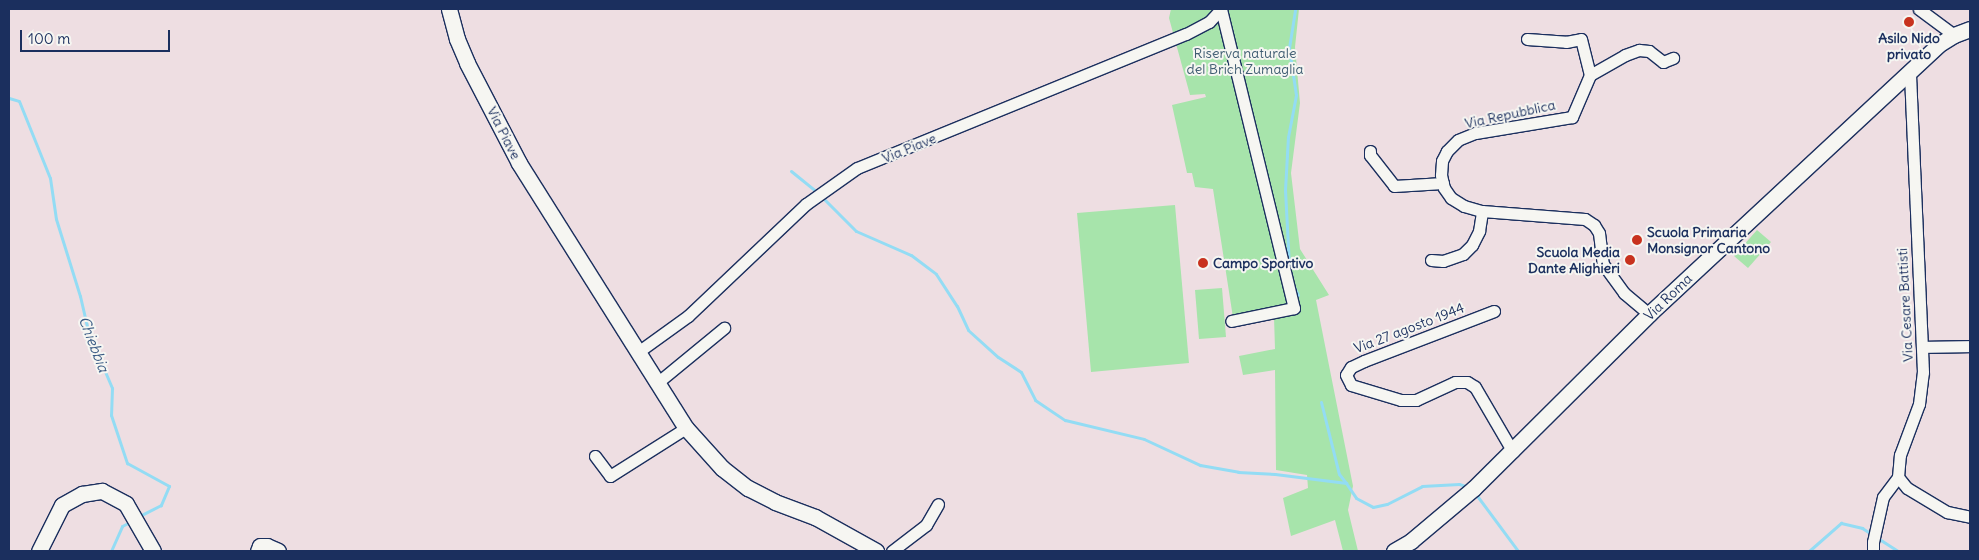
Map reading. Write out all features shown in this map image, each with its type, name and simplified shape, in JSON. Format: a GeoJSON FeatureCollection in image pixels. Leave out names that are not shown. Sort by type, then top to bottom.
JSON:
{"type":"FeatureCollection","features":[{"type":"Feature","properties":{"kind":"street","name":"Via Piave"},"geometry":{"type":"LineString","coordinates":[[449,9],[457,39],[467,63],[518,163],[686,428],[722,468],[748,488],[775,502],[815,516],[876,551]]}},
{"type":"Feature","properties":{"kind":"street","name":"Via Piave"},"geometry":{"type":"LineString","coordinates":[[638,352],[688,316],[806,204],[857,168],[1186,34],[1209,22],[1221,9]]}},
{"type":"Feature","properties":{"kind":"street"},"geometry":{"type":"LineString","coordinates":[[1221,9],[1294,308],[1231,321]]}},
{"type":"Feature","properties":{"kind":"street"},"geometry":{"type":"LineString","coordinates":[[1919,9],[1954,35]]}},
{"type":"Feature","properties":{"kind":"street","name":"Via Roma"},"geometry":{"type":"LineString","coordinates":[[1394,551],[1411,541],[1472,490],[1513,452],[1650,314],[1938,45],[1954,35],[1970,29]]}},
{"type":"Feature","properties":{"kind":"street"},"geometry":{"type":"LineString","coordinates":[[1526,39],[1566,42],[1581,39],[1590,75],[1625,55],[1639,50],[1649,51],[1662,62],[1673,58]]}},
{"type":"Feature","properties":{"kind":"street","name":"Via Cesare Battisti"},"geometry":{"type":"LineString","coordinates":[[1873,546],[1884,497],[1898,477],[1900,455],[1919,404],[1923,372],[1910,71]]}},
{"type":"Feature","properties":{"kind":"street","name":"Via Repubblica"},"geometry":{"type":"LineString","coordinates":[[1443,183],[1442,161],[1447,151],[1458,140],[1475,134],[1572,117],[1590,75]]}},
{"type":"Feature","properties":{"kind":"street"},"geometry":{"type":"LineString","coordinates":[[1370,151],[1370,155],[1394,186],[1443,183],[1451,198],[1464,206],[1482,211],[1585,219],[1599,233],[1603,264],[1624,293],[1650,314]]}},
{"type":"Feature","properties":{"kind":"street"},"geometry":{"type":"LineString","coordinates":[[1430,260],[1454,258],[1468,250],[1479,231],[1482,211]]}},
{"type":"Feature","properties":{"kind":"street","name":"Via 27 agosto 1944"},"geometry":{"type":"LineString","coordinates":[[1494,311],[1364,361],[1351,367],[1346,375],[1351,385],[1401,400],[1416,400],[1455,382],[1467,382],[1475,387],[1513,452]]}},
{"type":"Feature","properties":{"kind":"street"},"geometry":{"type":"LineString","coordinates":[[658,383],[724,328]]}},
{"type":"Feature","properties":{"kind":"street"},"geometry":{"type":"LineString","coordinates":[[1923,348],[1970,346]]}},
{"type":"Feature","properties":{"kind":"street"},"geometry":{"type":"LineString","coordinates":[[594,456],[610,476],[686,428]]}},
{"type":"Feature","properties":{"kind":"street"},"geometry":{"type":"LineString","coordinates":[[1898,477],[1906,488],[1947,512],[1970,517]]}},
{"type":"Feature","properties":{"kind":"street"},"geometry":{"type":"LineString","coordinates":[[39,551],[62,505],[82,494],[102,490],[126,504],[153,551]]}},
{"type":"Feature","properties":{"kind":"street"},"geometry":{"type":"LineString","coordinates":[[892,551],[926,525],[938,504]]}},
{"type":"Feature","properties":{"kind":"street"},"geometry":{"type":"LineString","coordinates":[[258,551],[260,546],[268,546],[278,551]]}},
{"type":"Feature","properties":{"kind":"green space","name":"Riserva naturale del Brich Zumaglia"},"geometry":{"type":"Polygon","coordinates":[[[1171,9],[1299,9],[1295,47],[1300,103],[1291,173],[1300,249],[1329,295],[1316,300],[1353,486],[1348,510],[1358,551],[1343,551],[1335,520],[1291,536],[1283,498],[1308,488],[1307,475],[1276,470],[1275,370],[1243,375],[1239,356],[1275,349],[1274,317],[1234,324],[1213,189],[1195,187],[1192,173],[1187,173],[1172,105],[1206,97],[1205,94],[1190,95],[1169,18],[1171,9]]]}},
{"type":"Feature","properties":{"kind":"green space"},"geometry":{"type":"Polygon","coordinates":[[[1175,205],[1189,363],[1091,372],[1077,213],[1175,205]]]}},
{"type":"Feature","properties":{"kind":"green space"},"geometry":{"type":"Polygon","coordinates":[[[1757,230],[1771,242],[1748,268],[1734,256],[1757,230]]]}},
{"type":"Feature","properties":{"kind":"green space"},"geometry":{"type":"Polygon","coordinates":[[[1222,288],[1226,337],[1199,339],[1195,290],[1222,288]]]}},
{"type":"Feature","properties":{"kind":"waterway"},"geometry":{"type":"LineString","coordinates":[[1289,266],[1285,190],[1288,137],[1296,95],[1289,48],[1295,9]]}},
{"type":"Feature","properties":{"kind":"waterway","name":"Chiebbia"},"geometry":{"type":"LineString","coordinates":[[9,98],[19,101],[50,178],[56,219],[80,296],[89,334],[112,388],[111,415],[127,463],[169,486],[161,505],[139,516]]}},
{"type":"Feature","properties":{"kind":"waterway"},"geometry":{"type":"LineString","coordinates":[[791,171],[816,191]]}},
{"type":"Feature","properties":{"kind":"waterway"},"geometry":{"type":"LineString","coordinates":[[822,197],[856,231],[911,255],[936,274],[957,306],[968,330],[998,357],[1021,372],[1035,400],[1065,420],[1144,439],[1200,465],[1238,472],[1275,474],[1346,483],[1356,498],[1373,507],[1387,504],[1422,486],[1459,484],[1469,487]]}},
{"type":"Feature","properties":{"kind":"waterway"},"geometry":{"type":"LineString","coordinates":[[1294,287],[1298,295]]}},
{"type":"Feature","properties":{"kind":"waterway"},"geometry":{"type":"LineString","coordinates":[[1321,402],[1339,474],[1346,483]]}},
{"type":"Feature","properties":{"kind":"waterway"},"geometry":{"type":"LineString","coordinates":[[1475,493],[1518,551]]}},
{"type":"Feature","properties":{"kind":"waterway","name":"Chiebbia"},"geometry":{"type":"LineString","coordinates":[[111,551],[122,526],[132,521]]}},
{"type":"Feature","properties":{"kind":"waterway"},"geometry":{"type":"LineString","coordinates":[[1809,551],[1841,523],[1862,528],[1898,551]]}},
{"type":"Feature","properties":{"kind":"place","name":"Asilo Nido privato"},"geometry":{"type":"Point","coordinates":[1909,22]}},
{"type":"Feature","properties":{"kind":"place","name":"Scuola Primaria Monsignor Cantono"},"geometry":{"type":"Point","coordinates":[1637,240]}},
{"type":"Feature","properties":{"kind":"place","name":"Scuola Media Dante Alighieri"},"geometry":{"type":"Point","coordinates":[1630,260]}},
{"type":"Feature","properties":{"kind":"place","name":"Campo Sportivo"},"geometry":{"type":"Point","coordinates":[1203,263]}}]}
